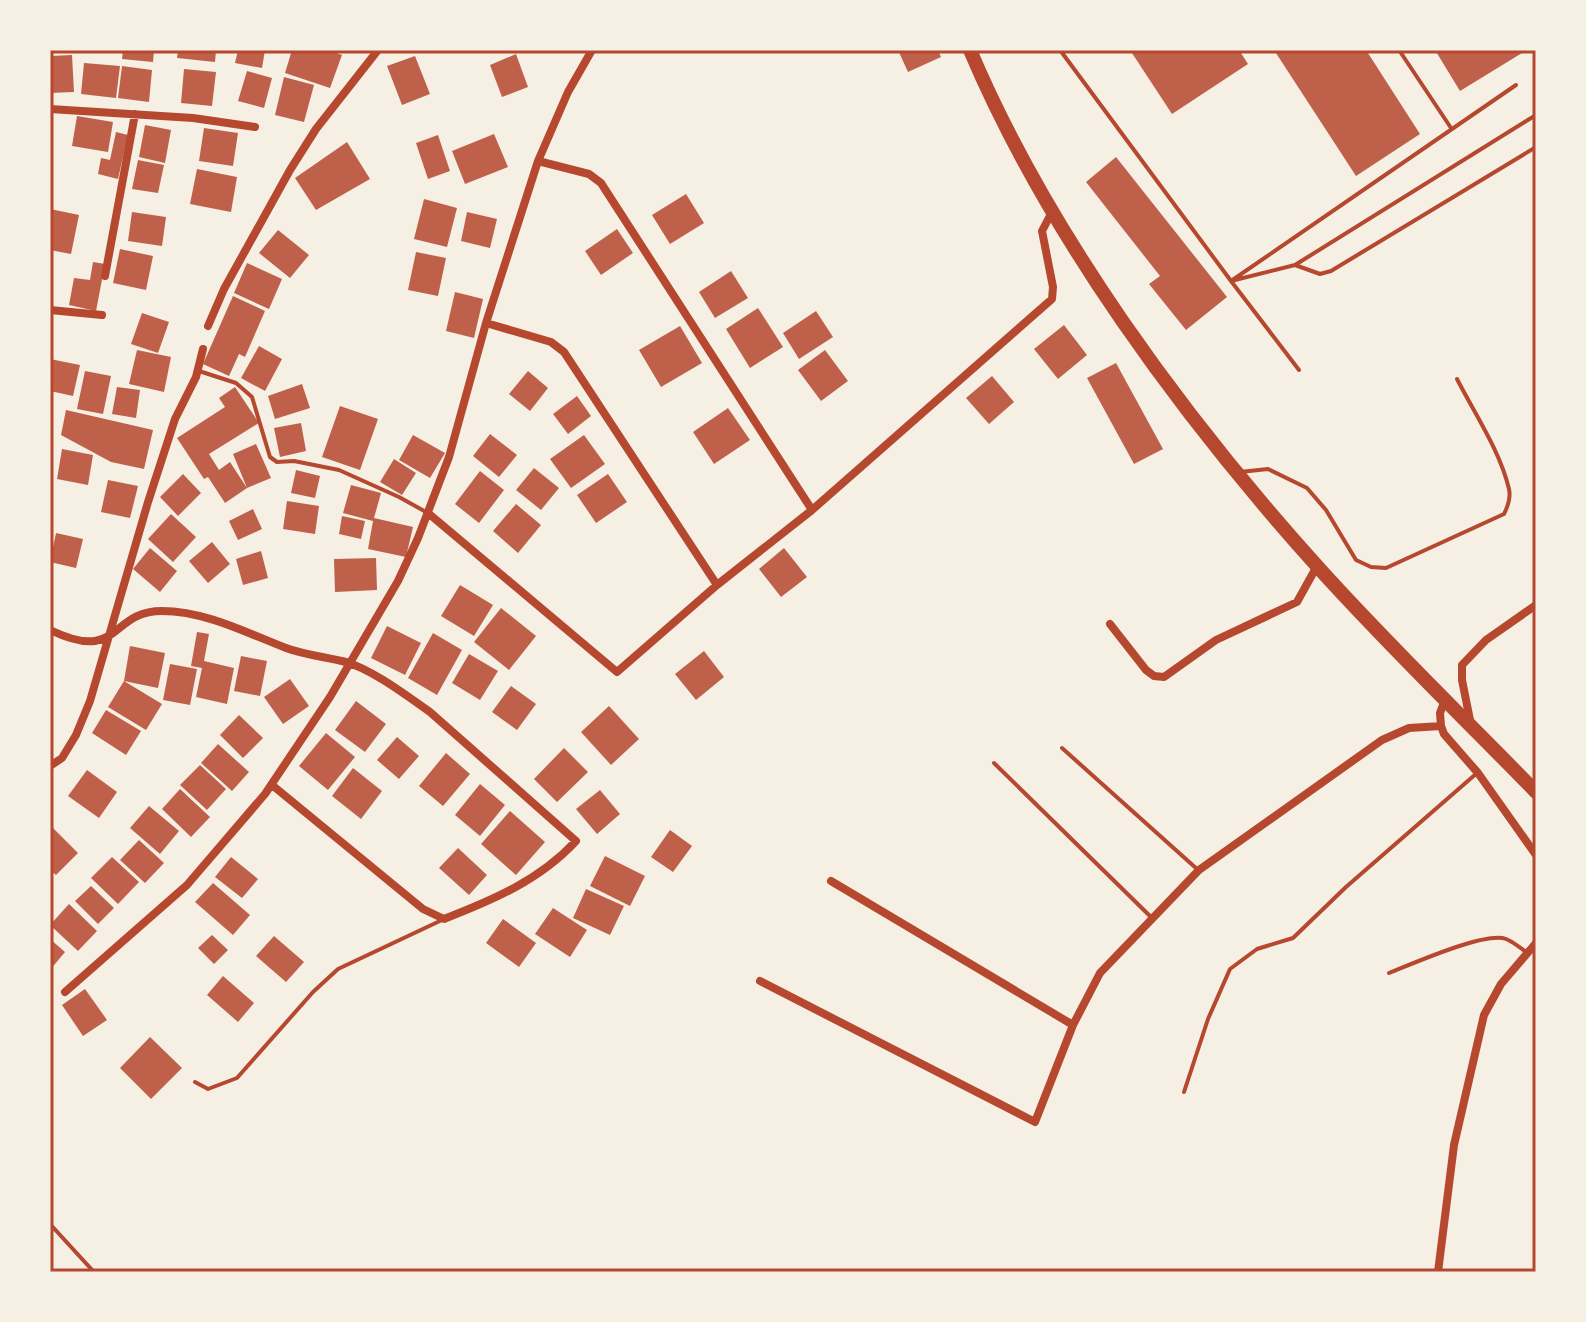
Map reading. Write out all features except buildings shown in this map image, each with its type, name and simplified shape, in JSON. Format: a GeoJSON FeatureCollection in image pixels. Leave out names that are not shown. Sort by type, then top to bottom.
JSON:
{"type":"FeatureCollection","features":[{"type":"Feature","properties":{"kind":"main road"},"geometry":{"type":"LineString","coordinates":[[970,50],[1052,212],[1141,345],[1238,472],[1317,566],[1536,792]]}},
{"type":"Feature","properties":{"kind":"street"},"geometry":{"type":"LineString","coordinates":[[208,326],[224,289],[316,129],[378,50]]}},
{"type":"Feature","properties":{"kind":"street"},"geometry":{"type":"LineString","coordinates":[[65,992],[187,885],[272,785],[330,697],[398,581],[428,513],[464,408],[486,323],[538,161],[568,92],[592,50]]}},
{"type":"Feature","properties":{"kind":"street"},"geometry":{"type":"LineString","coordinates":[[50,109],[193,118],[255,127]]}},
{"type":"Feature","properties":{"kind":"street"},"geometry":{"type":"LineString","coordinates":[[105,276],[135,114]]}},
{"type":"Feature","properties":{"kind":"street"},"geometry":{"type":"LineString","coordinates":[[304,129],[316,129]]}},
{"type":"Feature","properties":{"kind":"street"},"geometry":{"type":"LineString","coordinates":[[538,161],[589,174],[601,183],[812,510]]}},
{"type":"Feature","properties":{"kind":"street"},"geometry":{"type":"LineString","coordinates":[[428,513],[617,672],[717,585],[812,510],[1052,299],[1053,287],[1042,231],[1052,212]]}},
{"type":"Feature","properties":{"kind":"street"},"geometry":{"type":"LineString","coordinates":[[50,310],[102,315]]}},
{"type":"Feature","properties":{"kind":"street"},"geometry":{"type":"LineString","coordinates":[[486,323],[551,342],[564,352],[717,585]]}},
{"type":"Feature","properties":{"kind":"street"},"geometry":{"type":"LineString","coordinates":[[50,766],[62,758],[76,735],[90,701],[172,428],[198,370],[203,349]]}},
{"type":"Feature","properties":{"kind":"street"},"geometry":{"type":"LineString","coordinates":[[1110,624],[1146,670],[1154,676],[1164,677],[1216,640],[1297,602],[1317,566]]}},
{"type":"Feature","properties":{"kind":"street"},"geometry":{"type":"LineString","coordinates":[[1471,725],[1462,665],[1486,640],[1536,605]]}},
{"type":"Feature","properties":{"kind":"street"},"geometry":{"type":"LineString","coordinates":[[50,630],[87,643],[107,638],[135,618],[167,611],[203,618],[302,653],[348,663],[430,712],[576,841],[558,861],[502,896],[444,919],[423,909],[272,785]]}},
{"type":"Feature","properties":{"kind":"street"},"geometry":{"type":"LineString","coordinates":[[1446,700],[1440,713],[1444,734],[1478,773],[1536,855]]}},
{"type":"Feature","properties":{"kind":"street"},"geometry":{"type":"LineString","coordinates":[[760,981],[1035,1122],[1073,1025],[1100,973],[1199,870],[1382,740],[1409,728],[1441,726]]}},
{"type":"Feature","properties":{"kind":"street"},"geometry":{"type":"LineString","coordinates":[[831,881],[1073,1025]]}},
{"type":"Feature","properties":{"kind":"street"},"geometry":{"type":"LineString","coordinates":[[1438,1272],[1454,1145],[1484,1015],[1501,984],[1536,943]]}},
{"type":"Feature","properties":{"kind":"lane"},"geometry":{"type":"LineString","coordinates":[[1060,50],[1299,370]]}},
{"type":"Feature","properties":{"kind":"lane"},"geometry":{"type":"LineString","coordinates":[[1399,50],[1451,128]]}},
{"type":"Feature","properties":{"kind":"lane"},"geometry":{"type":"LineString","coordinates":[[1231,281],[1516,85]]}},
{"type":"Feature","properties":{"kind":"lane"},"geometry":{"type":"LineString","coordinates":[[1231,281],[1295,265],[1536,115]]}},
{"type":"Feature","properties":{"kind":"lane"},"geometry":{"type":"LineString","coordinates":[[1295,265],[1320,274],[1331,271],[1536,147]]}},
{"type":"Feature","properties":{"kind":"lane"},"geometry":{"type":"LineString","coordinates":[[198,370],[236,383],[252,397],[270,457],[277,462],[294,461],[339,470],[428,513]]}},
{"type":"Feature","properties":{"kind":"lane"},"geometry":{"type":"LineString","coordinates":[[1238,472],[1268,469],[1307,488],[1326,510],[1356,560],[1362,564],[1386,568],[1408,560],[1488,523],[1504,514],[1509,505],[1509,489],[1491,444],[1457,379]]}},
{"type":"Feature","properties":{"kind":"lane"},"geometry":{"type":"LineString","coordinates":[[1062,748],[1199,870]]}},
{"type":"Feature","properties":{"kind":"lane"},"geometry":{"type":"LineString","coordinates":[[994,763],[1152,919]]}},
{"type":"Feature","properties":{"kind":"lane"},"geometry":{"type":"LineString","coordinates":[[1184,1092],[1208,1019],[1230,969],[1257,949],[1293,938],[1346,887],[1478,773]]}},
{"type":"Feature","properties":{"kind":"lane"},"geometry":{"type":"LineString","coordinates":[[195,1082],[208,1089],[237,1078],[313,992],[338,969],[444,919]]}},
{"type":"Feature","properties":{"kind":"lane"},"geometry":{"type":"LineString","coordinates":[[1389,973],[1458,946],[1490,939],[1504,938],[1528,953]]}},
{"type":"Feature","properties":{"kind":"lane"},"geometry":{"type":"LineString","coordinates":[[50,1224],[94,1272]]}}]}
